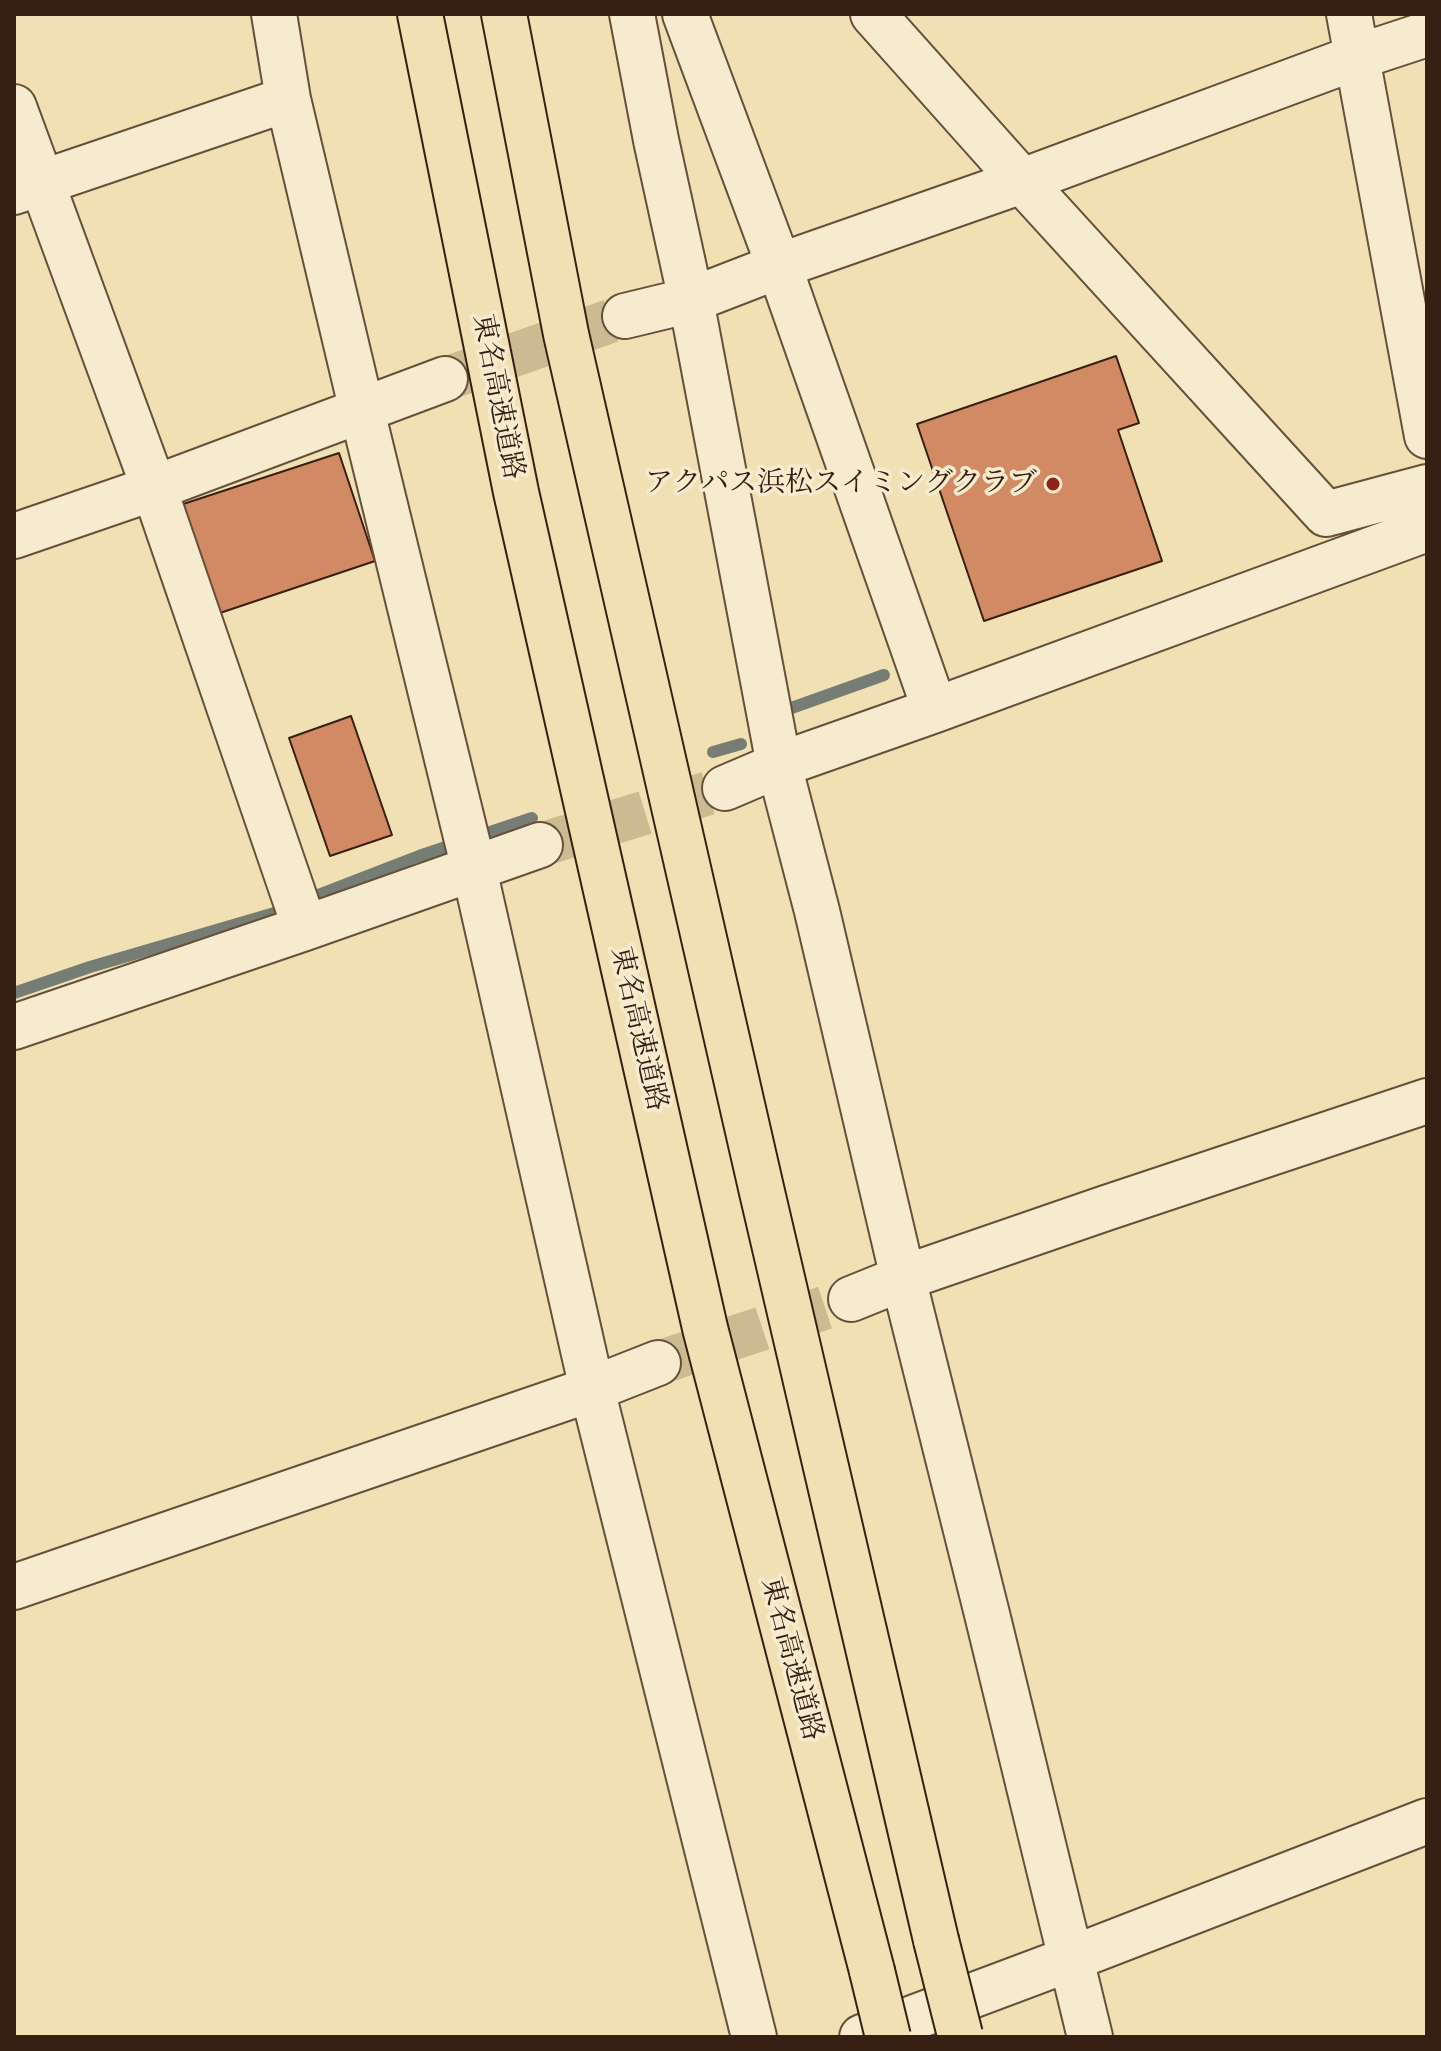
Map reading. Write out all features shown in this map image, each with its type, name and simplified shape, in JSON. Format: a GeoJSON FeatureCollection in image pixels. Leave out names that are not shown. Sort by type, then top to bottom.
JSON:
{"type":"FeatureCollection","features":[{"type":"Feature","properties":{"kind":"highway","name":"東名高速道路"},"geometry":{"type":"LineString","coordinates":[[420,14],[516,492],[705,1328],[888,2037]]}},
{"type":"Feature","properties":{"kind":"highway"},"geometry":{"type":"LineString","coordinates":[[504,14],[569,349],[765,1207],[960,2036]]}},
{"type":"Feature","properties":{"kind":"street"},"geometry":{"type":"LineString","coordinates":[[274,14],[288,99],[474,869],[592,1389],[754,2037]]}},
{"type":"Feature","properties":{"kind":"street"},"geometry":{"type":"LineString","coordinates":[[632,14],[691,300],[779,765],[1090,2037]]}},
{"type":"Feature","properties":{"kind":"street"},"geometry":{"type":"LineString","coordinates":[[685,14],[779,266],[935,710]]}},
{"type":"Feature","properties":{"kind":"street"},"geometry":{"type":"LineString","coordinates":[[873,14],[1326,514],[1427,487]]}},
{"type":"Feature","properties":{"kind":"street"},"geometry":{"type":"LineString","coordinates":[[1349,14],[1427,436]]}},
{"type":"Feature","properties":{"kind":"street"},"geometry":{"type":"LineString","coordinates":[[625,316],[691,300],[1427,34]]}},
{"type":"Feature","properties":{"kind":"street"},"geometry":{"type":"LineString","coordinates":[[28,188],[288,99]]}},
{"type":"Feature","properties":{"kind":"street"},"geometry":{"type":"LineString","coordinates":[[14,107],[28,188],[154,488],[305,928]]}},
{"type":"Feature","properties":{"kind":"street"},"geometry":{"type":"LineString","coordinates":[[14,536],[154,488],[445,379]]}},
{"type":"Feature","properties":{"kind":"street"},"geometry":{"type":"LineString","coordinates":[[725,788],[779,765],[1427,529]]}},
{"type":"Feature","properties":{"kind":"street"},"geometry":{"type":"LineString","coordinates":[[14,1027],[540,845]]}},
{"type":"Feature","properties":{"kind":"street"},"geometry":{"type":"LineString","coordinates":[[851,1299],[1120,1203],[1427,1101]]}},
{"type":"Feature","properties":{"kind":"street"},"geometry":{"type":"LineString","coordinates":[[14,1587],[592,1389],[658,1363]]}},
{"type":"Feature","properties":{"kind":"street"},"geometry":{"type":"LineString","coordinates":[[862,2037],[1427,1821]]}},
{"type":"Feature","properties":{"kind":"building"},"geometry":{"type":"Polygon","coordinates":[[[1116,356],[1139,423],[1118,430],[1162,561],[984,621],[917,424],[1116,356]]]}},
{"type":"Feature","properties":{"kind":"building"},"geometry":{"type":"Polygon","coordinates":[[[339,453],[375,561],[211,616],[174,507],[339,453]]]}},
{"type":"Feature","properties":{"kind":"building"},"geometry":{"type":"Polygon","coordinates":[[[351,716],[392,835],[330,856],[289,738],[351,716]]]}},
{"type":"Feature","properties":{"kind":"waterway"},"geometry":{"type":"LineString","coordinates":[[783,711],[884,675]]}},
{"type":"Feature","properties":{"kind":"waterway"},"geometry":{"type":"LineString","coordinates":[[713,752],[741,744]]}},
{"type":"Feature","properties":{"kind":"waterway"},"geometry":{"type":"LineString","coordinates":[[318,895],[419,856],[532,818]]}},
{"type":"Feature","properties":{"kind":"waterway"},"geometry":{"type":"LineString","coordinates":[[14,993],[90,967],[278,912]]}},
{"type":"Feature","properties":{"kind":"tunnel"},"geometry":{"type":"LineString","coordinates":[[445,379],[625,316]]}},
{"type":"Feature","properties":{"kind":"tunnel"},"geometry":{"type":"LineString","coordinates":[[540,845],[725,788]]}},
{"type":"Feature","properties":{"kind":"tunnel"},"geometry":{"type":"LineString","coordinates":[[658,1363],[851,1299]]}},
{"type":"Feature","properties":{"kind":"place","name":"アクパス浜松スイミングクラブ"},"geometry":{"type":"Point","coordinates":[1053,484]}}]}
